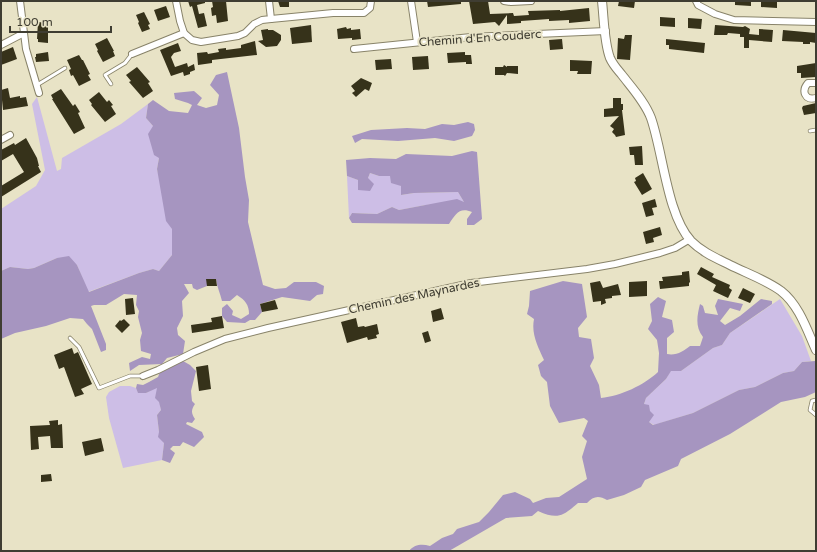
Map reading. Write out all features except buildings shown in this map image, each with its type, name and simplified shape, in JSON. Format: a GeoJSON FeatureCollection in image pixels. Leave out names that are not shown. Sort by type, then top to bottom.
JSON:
{"type":"FeatureCollection","features":[{"type":"Feature","properties":{"kind":"street"},"geometry":{"type":"LineString","coordinates":[[20,1],[26,49],[36,85],[40,93]]}},
{"type":"Feature","properties":{"kind":"street"},"geometry":{"type":"LineString","coordinates":[[176,1],[184,33],[192,40],[201,42],[238,36],[245,33],[254,24],[262,20],[333,13],[364,13],[370,8],[371,1]]}},
{"type":"Feature","properties":{"kind":"street"},"geometry":{"type":"LineString","coordinates":[[269,1],[271,19]]}},
{"type":"Feature","properties":{"kind":"street"},"geometry":{"type":"LineString","coordinates":[[411,1],[417,42]]}},
{"type":"Feature","properties":{"kind":"street"},"geometry":{"type":"LineString","coordinates":[[504,1],[531,1]]}},
{"type":"Feature","properties":{"kind":"street"},"geometry":{"type":"LineString","coordinates":[[602,1],[609,53],[612,63],[636,93],[651,119],[676,213],[690,239],[703,251],[772,285],[787,296],[802,318],[816,350]]}},
{"type":"Feature","properties":{"kind":"street"},"geometry":{"type":"LineString","coordinates":[[696,1],[698,4],[715,14],[734,20],[816,22]]}},
{"type":"Feature","properties":{"kind":"street","name":"Chemin d'En Couderc"},"geometry":{"type":"LineString","coordinates":[[354,49],[478,36],[606,31]]}},
{"type":"Feature","properties":{"kind":"street"},"geometry":{"type":"LineString","coordinates":[[1,46],[24,33]]}},
{"type":"Feature","properties":{"kind":"street"},"geometry":{"type":"LineString","coordinates":[[132,54],[184,33]]}},
{"type":"Feature","properties":{"kind":"street"},"geometry":{"type":"LineString","coordinates":[[816,82],[808,83],[804,88],[804,94],[808,98],[816,98]]}},
{"type":"Feature","properties":{"kind":"street"},"geometry":{"type":"LineString","coordinates":[[1,140],[10,135]]}},
{"type":"Feature","properties":{"kind":"street","name":"Chemin des Maynardes"},"geometry":{"type":"LineString","coordinates":[[143,376],[225,339],[397,298],[471,283],[587,269],[615,264],[660,254],[675,248],[690,239]]}},
{"type":"Feature","properties":{"kind":"lane"},"geometry":{"type":"LineString","coordinates":[[111,84],[105,75],[125,63],[132,54]]}},
{"type":"Feature","properties":{"kind":"lane"},"geometry":{"type":"LineString","coordinates":[[36,85],[65,68]]}},
{"type":"Feature","properties":{"kind":"lane"},"geometry":{"type":"LineString","coordinates":[[810,131],[816,130]]}},
{"type":"Feature","properties":{"kind":"lane"},"geometry":{"type":"LineString","coordinates":[[70,338],[78,347],[99,388],[130,376],[143,376]]}},
{"type":"Feature","properties":{"kind":"lane"},"geometry":{"type":"LineString","coordinates":[[816,400],[812,401],[810,410],[816,415]]}},
{"type":"Feature","properties":{"kind":"shaded area"},"geometry":{"type":"Polygon","coordinates":[[[227,72],[239,128],[249,200],[248,222],[263,285],[275,289],[286,288],[294,282],[316,282],[324,286],[323,294],[317,295],[310,301],[282,297],[260,304],[262,312],[255,320],[250,320],[245,323],[227,322],[222,316],[222,308],[227,304],[233,311],[232,315],[241,319],[249,314],[247,305],[242,299],[237,295],[230,301],[222,301],[216,279],[207,279],[207,286],[197,290],[193,288],[192,284],[184,284],[189,293],[182,301],[183,316],[177,328],[178,335],[185,341],[183,354],[167,358],[162,364],[139,365],[130,371],[129,363],[142,357],[150,359],[151,354],[141,351],[140,340],[142,333],[138,317],[139,311],[136,305],[137,295],[124,294],[106,305],[91,306],[106,344],[106,350],[101,352],[92,329],[83,319],[70,318],[46,326],[15,333],[1,339],[1,271],[10,267],[28,269],[34,268],[57,258],[69,256],[77,265],[89,292],[139,273],[153,269],[159,271],[172,255],[172,229],[166,221],[157,169],[159,158],[154,155],[148,134],[153,126],[146,118],[148,104],[153,100],[169,111],[188,113],[192,105],[175,99],[174,93],[194,91],[202,98],[197,105],[206,108],[217,105],[219,95],[210,85],[216,75],[227,72]]]}},
{"type":"Feature","properties":{"kind":"shaded area"},"geometry":{"type":"Polygon","coordinates":[[[37,97],[57,171],[61,169],[62,158],[121,124],[148,104],[146,118],[153,126],[159,158],[157,169],[172,229],[172,255],[159,271],[153,269],[139,273],[88,292],[77,265],[57,258],[34,268],[28,269],[10,267],[1,271],[1,209],[36,186],[45,170],[32,104],[37,97]]]}},
{"type":"Feature","properties":{"kind":"shaded area"},"geometry":{"type":"Polygon","coordinates":[[[468,122],[474,124],[475,130],[472,136],[454,141],[435,138],[398,141],[362,139],[355,143],[352,136],[371,130],[407,128],[425,129],[442,124],[454,125],[468,122]]]}},
{"type":"Feature","properties":{"kind":"shaded area"},"geometry":{"type":"Polygon","coordinates":[[[472,151],[477,152],[482,219],[474,225],[467,225],[467,219],[472,212],[464,210],[458,212],[449,224],[352,223],[349,218],[352,213],[377,214],[392,207],[399,210],[457,199],[464,202],[458,192],[414,193],[401,195],[401,186],[391,183],[390,176],[379,176],[370,173],[368,178],[374,184],[370,191],[358,190],[358,180],[347,176],[346,160],[370,158],[396,159],[406,154],[452,156],[472,151]]]}},
{"type":"Feature","properties":{"kind":"shaded area"},"geometry":{"type":"Polygon","coordinates":[[[370,173],[379,176],[391,176],[401,186],[401,195],[414,193],[458,192],[464,202],[426,205],[399,210],[392,207],[377,214],[352,213],[349,218],[347,176],[358,180],[358,190],[368,178],[370,173]]]}},
{"type":"Feature","properties":{"kind":"shaded area"},"geometry":{"type":"Polygon","coordinates":[[[563,281],[582,284],[587,317],[578,328],[579,337],[591,339],[594,358],[590,366],[599,385],[601,398],[616,395],[632,389],[658,372],[659,353],[657,340],[648,329],[652,321],[650,304],[658,297],[666,301],[662,317],[672,320],[674,332],[667,338],[667,354],[680,353],[690,346],[700,346],[703,337],[700,333],[698,325],[700,304],[703,306],[705,313],[718,315],[715,306],[718,299],[743,304],[740,311],[730,308],[720,321],[725,325],[740,316],[761,299],[772,301],[772,304],[730,333],[722,345],[713,348],[681,371],[671,371],[666,379],[646,398],[644,404],[649,405],[650,411],[654,415],[649,422],[653,425],[693,413],[739,390],[755,387],[783,373],[794,371],[802,362],[815,361],[816,392],[805,397],[781,402],[730,434],[681,459],[678,466],[645,480],[641,487],[624,495],[607,500],[601,497],[594,498],[587,503],[578,503],[564,514],[555,516],[538,511],[532,516],[506,518],[449,551],[409,551],[419,545],[430,546],[442,538],[453,534],[457,529],[479,522],[503,495],[515,492],[530,499],[533,503],[546,498],[559,497],[587,479],[582,457],[587,441],[582,436],[588,421],[584,418],[559,423],[550,406],[547,382],[541,376],[538,365],[544,360],[534,335],[534,319],[527,314],[530,291],[563,281]]]}},
{"type":"Feature","properties":{"kind":"shaded area"},"geometry":{"type":"Polygon","coordinates":[[[780,299],[802,336],[811,361],[802,362],[794,371],[783,373],[755,387],[739,390],[693,413],[654,425],[649,422],[650,411],[644,404],[646,398],[666,379],[671,370],[681,371],[713,348],[722,345],[730,333],[780,299]]]}},
{"type":"Feature","properties":{"kind":"shaded area"},"geometry":{"type":"Polygon","coordinates":[[[183,361],[196,371],[191,391],[192,401],[195,404],[192,412],[195,419],[192,423],[187,422],[186,424],[202,432],[204,437],[194,447],[183,442],[180,446],[173,446],[170,449],[175,453],[170,463],[162,460],[164,443],[158,437],[159,432],[157,415],[161,410],[159,402],[155,398],[157,388],[146,393],[138,393],[136,388],[137,384],[143,385],[149,382],[158,377],[160,372],[183,361]]]}},
{"type":"Feature","properties":{"kind":"shaded area"},"geometry":{"type":"Polygon","coordinates":[[[120,386],[130,386],[136,388],[138,392],[146,393],[157,387],[161,410],[157,415],[159,432],[164,443],[162,460],[123,468],[109,418],[106,397],[109,392],[120,386]]]}}]}
